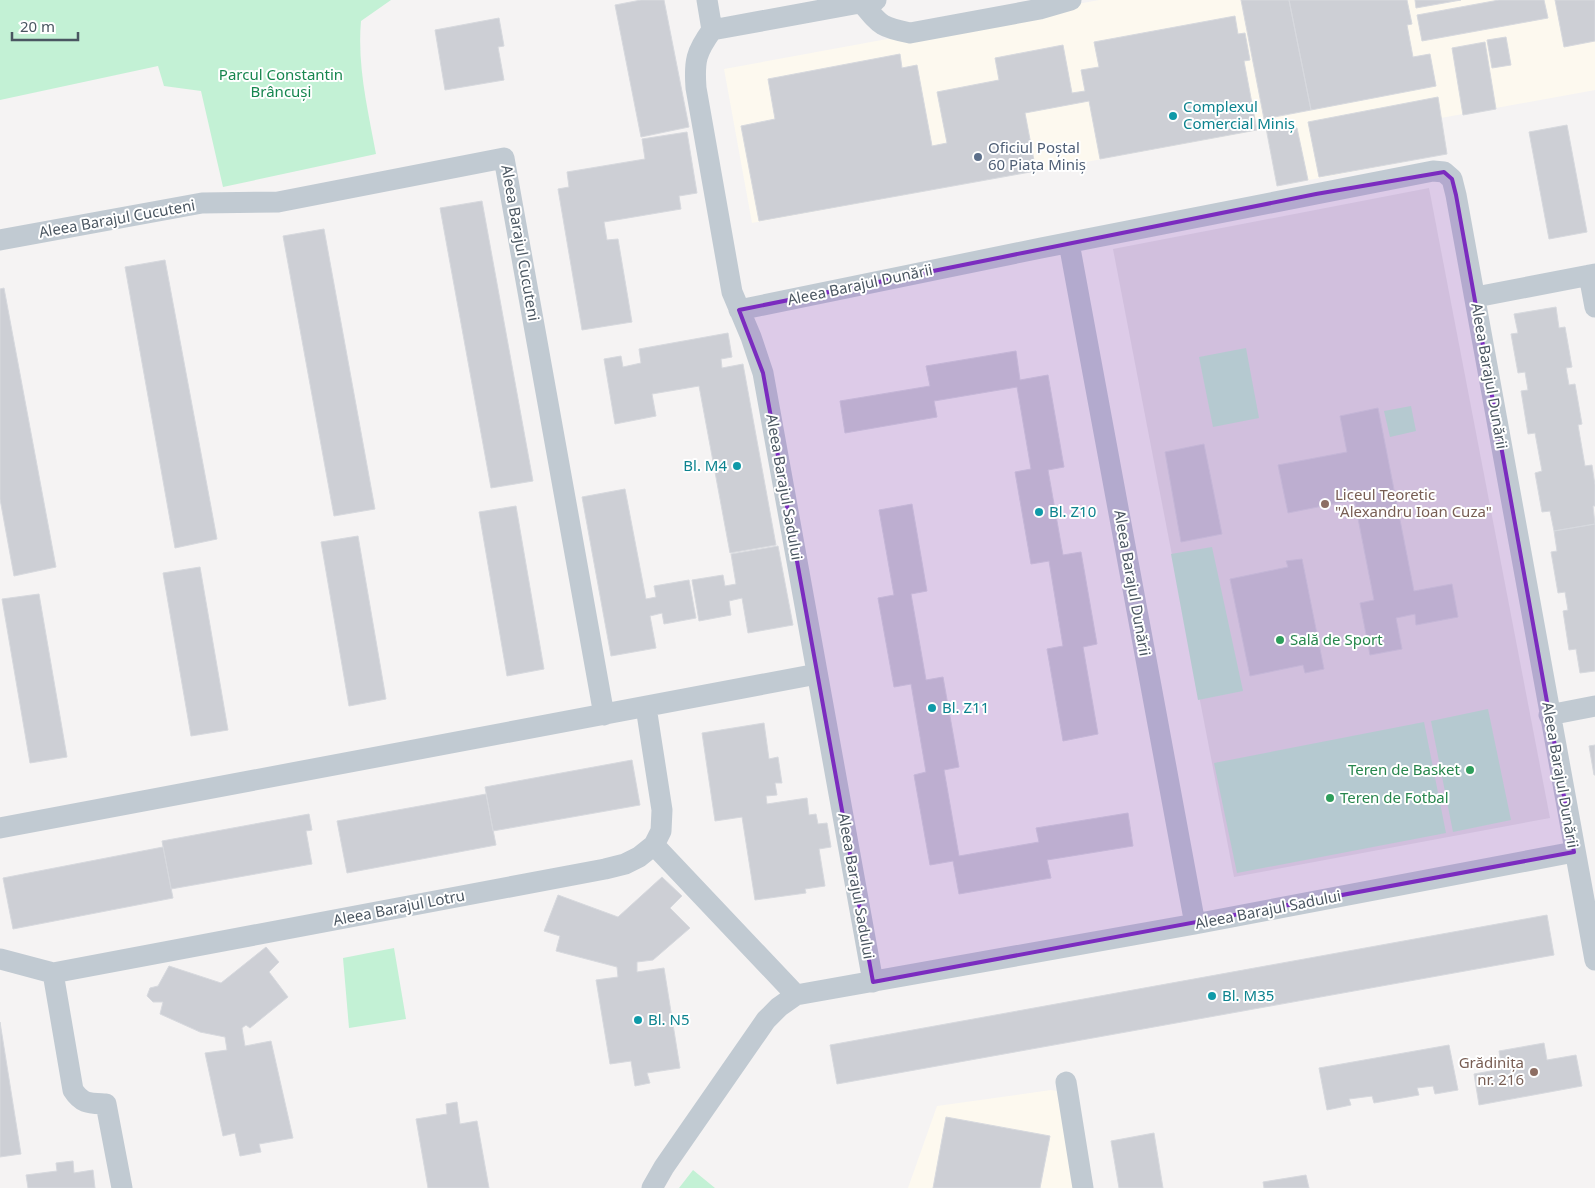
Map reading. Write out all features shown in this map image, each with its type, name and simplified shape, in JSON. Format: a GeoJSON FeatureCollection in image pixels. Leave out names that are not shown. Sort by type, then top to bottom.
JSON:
{"type":"FeatureCollection","features":[{"type":"Feature","properties":{"kind":"street"},"geometry":{"type":"LineString","coordinates":[[707,0],[712,30],[869,1],[878,23],[890,29],[910,33],[1040,9],[1071,0]]}},
{"type":"Feature","properties":{"kind":"street","name":"Aleea Barajul Sadului"},"geometry":{"type":"LineString","coordinates":[[712,30],[704,41],[694,66],[696,88],[732,292],[751,337],[763,373],[873,982]]}},
{"type":"Feature","properties":{"kind":"street","name":"Aleea Barajul Cucuteni"},"geometry":{"type":"LineString","coordinates":[[0,240],[202,203],[278,202],[504,158],[604,715]]}},
{"type":"Feature","properties":{"kind":"street","name":"Aleea Barajul Dunării"},"geometry":{"type":"LineString","coordinates":[[739,310],[1069,242],[1433,171],[1444,172],[1452,179],[1476,297],[1549,715],[1595,960]]}},
{"type":"Feature","properties":{"kind":"street","name":"Aleea Barajul Dunării"},"geometry":{"type":"LineString","coordinates":[[1069,242],[1195,924]]}},
{"type":"Feature","properties":{"kind":"street"},"geometry":{"type":"LineString","coordinates":[[1476,297],[1592,274],[1595,307]]}},
{"type":"Feature","properties":{"kind":"street"},"geometry":{"type":"LineString","coordinates":[[0,828],[817,674]]}},
{"type":"Feature","properties":{"kind":"street"},"geometry":{"type":"LineString","coordinates":[[1549,715],[1595,706]]}},
{"type":"Feature","properties":{"kind":"street"},"geometry":{"type":"LineString","coordinates":[[646,707],[662,810],[661,831],[654,845],[796,995]]}},
{"type":"Feature","properties":{"kind":"street","name":"Aleea Barajul Lotru"},"geometry":{"type":"LineString","coordinates":[[0,959],[53,973],[605,869],[625,864],[639,857],[654,845]]}},
{"type":"Feature","properties":{"kind":"street","name":"Aleea Barajul Sadului"},"geometry":{"type":"LineString","coordinates":[[652,1188],[664,1167],[766,1020],[779,1007],[796,995],[1195,924],[1574,852]]}},
{"type":"Feature","properties":{"kind":"street"},"geometry":{"type":"LineString","coordinates":[[53,973],[73,1090],[79,1099],[106,1104],[122,1188]]}},
{"type":"Feature","properties":{"kind":"street"},"geometry":{"type":"LineString","coordinates":[[1066,1082],[1083,1188]]}},
{"type":"Feature","properties":{"kind":"highlighted area"},"geometry":{"type":"Polygon","coordinates":[[[1444,172],[1452,179],[1456,195],[1574,852],[873,982],[763,373],[739,310],[1316,194],[1444,172]]]}},
{"type":"Feature","properties":{"kind":"shaded area"},"geometry":{"type":"Polygon","coordinates":[[[1099,0],[1595,0],[1595,90],[1441,118],[1447,154],[1277,186],[1266,129],[752,223],[724,69],[1099,0]]]}},
{"type":"Feature","properties":{"kind":"shaded area","name":"Liceul Teoretic \"Alexandru Ioan Cuza\""},"geometry":{"type":"Polygon","coordinates":[[[1429,188],[1550,818],[1234,877],[1113,249],[1429,188]]]}},
{"type":"Feature","properties":{"kind":"shaded area"},"geometry":{"type":"Polygon","coordinates":[[[1051,1090],[1057,1091],[1075,1188],[908,1188],[937,1106],[1051,1090]]]}},
{"type":"Feature","properties":{"kind":"green space","name":"Parcul Constantin Brâncuși"},"geometry":{"type":"Polygon","coordinates":[[[0,0],[391,0],[361,21],[362,71],[376,154],[223,187],[201,91],[164,86],[158,66],[0,100],[0,0]]]}},
{"type":"Feature","properties":{"kind":"green space"},"geometry":{"type":"Polygon","coordinates":[[[1246,348],[1259,418],[1213,427],[1199,357],[1246,348]]]}},
{"type":"Feature","properties":{"kind":"green space"},"geometry":{"type":"Polygon","coordinates":[[[1411,406],[1416,431],[1390,437],[1384,411],[1411,406]]]}},
{"type":"Feature","properties":{"kind":"green space"},"geometry":{"type":"Polygon","coordinates":[[[1212,547],[1243,691],[1198,700],[1171,554],[1212,547]]]}},
{"type":"Feature","properties":{"kind":"green space","name":"Teren de Basket"},"geometry":{"type":"Polygon","coordinates":[[[1488,709],[1511,820],[1453,832],[1431,721],[1488,709]]]}},
{"type":"Feature","properties":{"kind":"green space","name":"Teren de Fotbal"},"geometry":{"type":"Polygon","coordinates":[[[1424,722],[1446,833],[1237,873],[1214,763],[1424,722]]]}},
{"type":"Feature","properties":{"kind":"green space"},"geometry":{"type":"Polygon","coordinates":[[[394,948],[406,1019],[349,1028],[343,958],[394,948]]]}},
{"type":"Feature","properties":{"kind":"green space"},"geometry":{"type":"Polygon","coordinates":[[[693,1170],[715,1188],[679,1188],[693,1170]]]}},
{"type":"Feature","properties":{"kind":"building"},"geometry":{"type":"Polygon","coordinates":[[[641,0],[664,0],[689,127],[641,137],[615,5],[641,0]]]}},
{"type":"Feature","properties":{"kind":"building"},"geometry":{"type":"Polygon","coordinates":[[[1241,0],[1289,0],[1311,110],[1264,119],[1241,0]]]}},
{"type":"Feature","properties":{"kind":"building"},"geometry":{"type":"Polygon","coordinates":[[[1289,0],[1407,0],[1412,24],[1407,25],[1413,57],[1430,54],[1436,86],[1311,110],[1289,0]]]}},
{"type":"Feature","properties":{"kind":"building"},"geometry":{"type":"Polygon","coordinates":[[[1415,0],[1461,0],[1416,8],[1415,0]]]}},
{"type":"Feature","properties":{"kind":"building"},"geometry":{"type":"Polygon","coordinates":[[[1499,0],[1544,0],[1548,18],[1422,41],[1417,15],[1499,0]]]}},
{"type":"Feature","properties":{"kind":"building"},"geometry":{"type":"Polygon","coordinates":[[[1555,0],[1595,0],[1595,41],[1564,47],[1555,0]]]}},
{"type":"Feature","properties":{"kind":"building","name":"Complexul Comercial Miniș"},"geometry":{"type":"Polygon","coordinates":[[[1235,16],[1238,34],[1245,33],[1250,60],[1244,61],[1257,130],[1100,159],[1089,101],[1025,113],[1036,171],[759,221],[741,126],[775,119],[768,79],[900,54],[902,68],[917,65],[932,146],[947,143],[937,92],[999,80],[995,58],[1063,45],[1072,93],[1085,91],[1081,70],[1099,67],[1094,42],[1235,16]]]}},
{"type":"Feature","properties":{"kind":"building"},"geometry":{"type":"Polygon","coordinates":[[[499,18],[504,46],[498,47],[504,80],[445,90],[435,30],[499,18]]]}},
{"type":"Feature","properties":{"kind":"building"},"geometry":{"type":"Polygon","coordinates":[[[1506,37],[1511,65],[1492,68],[1487,40],[1506,37]]]}},
{"type":"Feature","properties":{"kind":"building"},"geometry":{"type":"Polygon","coordinates":[[[1485,42],[1496,109],[1463,115],[1452,48],[1485,42]]]}},
{"type":"Feature","properties":{"kind":"building"},"geometry":{"type":"Polygon","coordinates":[[[1438,97],[1447,154],[1319,177],[1308,122],[1438,97]]]}},
{"type":"Feature","properties":{"kind":"building"},"geometry":{"type":"Polygon","coordinates":[[[1567,125],[1587,232],[1549,239],[1529,132],[1567,125]]]}},
{"type":"Feature","properties":{"kind":"building"},"geometry":{"type":"Polygon","coordinates":[[[1266,128],[1297,128],[1308,180],[1277,186],[1266,128]]]}},
{"type":"Feature","properties":{"kind":"building"},"geometry":{"type":"Polygon","coordinates":[[[687,132],[697,193],[679,196],[681,209],[604,222],[607,240],[618,239],[632,322],[582,330],[558,189],[569,187],[567,172],[645,159],[642,139],[687,132]]]}},
{"type":"Feature","properties":{"kind":"building"},"geometry":{"type":"Polygon","coordinates":[[[482,201],[533,481],[491,488],[440,208],[482,201]]]}},
{"type":"Feature","properties":{"kind":"building"},"geometry":{"type":"Polygon","coordinates":[[[324,229],[375,509],[334,516],[283,236],[324,229]]]}},
{"type":"Feature","properties":{"kind":"building"},"geometry":{"type":"Polygon","coordinates":[[[165,260],[217,539],[175,548],[125,267],[165,260]]]}},
{"type":"Feature","properties":{"kind":"building"},"geometry":{"type":"Polygon","coordinates":[[[4,288],[56,567],[14,576],[0,499],[0,289],[4,288]]]}},
{"type":"Feature","properties":{"kind":"building"},"geometry":{"type":"Polygon","coordinates":[[[1556,307],[1559,328],[1565,327],[1572,367],[1566,368],[1569,385],[1575,384],[1582,424],[1578,425],[1585,466],[1592,465],[1595,485],[1595,506],[1593,506],[1595,524],[1554,531],[1550,511],[1542,512],[1535,473],[1542,471],[1535,433],[1528,434],[1521,391],[1528,390],[1525,372],[1518,373],[1511,334],[1518,333],[1514,314],[1556,307]]]}},
{"type":"Feature","properties":{"kind":"building","name":"Bl. M4"},"geometry":{"type":"Polygon","coordinates":[[[728,333],[732,357],[721,359],[722,368],[743,364],[776,545],[730,553],[699,386],[652,394],[656,416],[615,424],[604,359],[621,356],[623,367],[641,363],[639,349],[728,333]]]}},
{"type":"Feature","properties":{"kind":"building","name":"Bl. Z10"},"geometry":{"type":"Polygon","coordinates":[[[1016,351],[1020,380],[1048,375],[1064,467],[1048,470],[1063,555],[1081,552],[1097,644],[1083,647],[1098,734],[1063,741],[1047,649],[1063,646],[1049,561],[1031,564],[1015,472],[1031,469],[1017,387],[934,401],[937,417],[845,433],[840,401],[930,386],[926,366],[1016,351]]]}},
{"type":"Feature","properties":{"kind":"building"},"geometry":{"type":"Polygon","coordinates":[[[1378,408],[1414,591],[1452,584],[1458,617],[1416,625],[1415,614],[1396,618],[1402,649],[1370,655],[1360,603],[1374,600],[1353,493],[1347,495],[1348,501],[1288,513],[1278,465],[1347,452],[1340,416],[1378,408]]]}},
{"type":"Feature","properties":{"kind":"building"},"geometry":{"type":"Polygon","coordinates":[[[1204,444],[1222,534],[1181,542],[1165,452],[1204,444]]]}},
{"type":"Feature","properties":{"kind":"building"},"geometry":{"type":"Polygon","coordinates":[[[625,489],[646,599],[656,597],[654,586],[689,580],[696,618],[664,624],[662,613],[650,616],[656,648],[611,656],[582,497],[625,489]]]}},
{"type":"Feature","properties":{"kind":"building","name":"Bl. Z11"},"geometry":{"type":"Polygon","coordinates":[[[912,504],[927,591],[911,594],[926,680],[943,677],[959,767],[944,770],[959,856],[1039,842],[1036,828],[1128,813],[1133,846],[1047,860],[1051,878],[959,894],[953,861],[930,865],[914,775],[926,772],[911,684],[894,687],[878,598],[894,595],[879,510],[912,504]]]}},
{"type":"Feature","properties":{"kind":"building"},"geometry":{"type":"Polygon","coordinates":[[[516,506],[544,669],[507,676],[479,512],[516,506]]]}},
{"type":"Feature","properties":{"kind":"building"},"geometry":{"type":"Polygon","coordinates":[[[1595,524],[1595,671],[1580,673],[1576,649],[1569,650],[1563,611],[1568,610],[1565,592],[1558,593],[1551,552],[1557,551],[1554,531],[1595,524]]]}},
{"type":"Feature","properties":{"kind":"building"},"geometry":{"type":"Polygon","coordinates":[[[358,536],[386,699],[349,706],[321,542],[358,536]]]}},
{"type":"Feature","properties":{"kind":"building"},"geometry":{"type":"Polygon","coordinates":[[[778,546],[793,625],[748,633],[742,598],[729,601],[731,615],[699,621],[692,580],[723,575],[725,586],[736,584],[731,554],[778,546]]]}},
{"type":"Feature","properties":{"kind":"building","name":"Sală de Sport"},"geometry":{"type":"Polygon","coordinates":[[[1302,559],[1324,669],[1305,673],[1303,665],[1250,676],[1230,579],[1288,567],[1286,561],[1302,559]]]}},
{"type":"Feature","properties":{"kind":"building"},"geometry":{"type":"Polygon","coordinates":[[[200,567],[228,730],[191,736],[163,573],[200,567]]]}},
{"type":"Feature","properties":{"kind":"building"},"geometry":{"type":"Polygon","coordinates":[[[39,594],[67,757],[30,763],[2,599],[39,594]]]}},
{"type":"Feature","properties":{"kind":"building"},"geometry":{"type":"Polygon","coordinates":[[[764,723],[769,759],[778,757],[782,783],[775,783],[777,795],[766,796],[767,804],[807,798],[809,815],[816,814],[818,824],[827,823],[831,847],[819,849],[825,886],[805,889],[806,893],[755,900],[742,817],[715,821],[702,733],[764,723]]]}},
{"type":"Feature","properties":{"kind":"building"},"geometry":{"type":"Polygon","coordinates":[[[1595,745],[1595,775],[1594,775],[1589,746],[1595,745]]]}},
{"type":"Feature","properties":{"kind":"building"},"geometry":{"type":"Polygon","coordinates":[[[632,760],[640,805],[493,831],[485,787],[632,760]]]}},
{"type":"Feature","properties":{"kind":"building"},"geometry":{"type":"Polygon","coordinates":[[[486,794],[496,845],[347,873],[337,821],[486,794]]]}},
{"type":"Feature","properties":{"kind":"building"},"geometry":{"type":"Polygon","coordinates":[[[309,814],[312,830],[306,831],[312,864],[171,889],[162,841],[309,814]]]}},
{"type":"Feature","properties":{"kind":"building"},"geometry":{"type":"Polygon","coordinates":[[[163,847],[173,898],[13,929],[3,878],[163,847]]]}},
{"type":"Feature","properties":{"kind":"building","name":"Bl. N5"},"geometry":{"type":"Polygon","coordinates":[[[662,877],[682,896],[670,908],[690,928],[653,960],[637,962],[637,972],[664,968],[680,1068],[647,1073],[650,1083],[635,1086],[631,1061],[610,1064],[596,980],[618,977],[617,967],[556,951],[560,936],[544,931],[558,895],[618,917],[662,877]]]}},
{"type":"Feature","properties":{"kind":"building","name":"Bl. M35"},"geometry":{"type":"Polygon","coordinates":[[[1547,915],[1554,955],[837,1084],[830,1045],[1547,915]]]}},
{"type":"Feature","properties":{"kind":"building"},"geometry":{"type":"Polygon","coordinates":[[[266,947],[279,962],[269,972],[288,997],[250,1028],[246,1025],[242,1028],[245,1046],[271,1041],[293,1138],[259,1144],[261,1152],[240,1156],[235,1133],[223,1136],[205,1053],[227,1050],[225,1037],[200,1032],[160,1014],[163,1002],[153,1002],[147,996],[150,988],[158,986],[169,966],[221,983],[266,947]]]}},
{"type":"Feature","properties":{"kind":"building"},"geometry":{"type":"Polygon","coordinates":[[[0,1022],[21,1154],[0,1157],[0,1022]]]}},
{"type":"Feature","properties":{"kind":"building","name":"Grădinița nr. 216"},"geometry":{"type":"Polygon","coordinates":[[[1544,1043],[1547,1060],[1576,1055],[1582,1086],[1479,1105],[1474,1074],[1502,1069],[1499,1051],[1544,1043]]]}},
{"type":"Feature","properties":{"kind":"building"},"geometry":{"type":"Polygon","coordinates":[[[1449,1045],[1458,1090],[1435,1094],[1433,1086],[1417,1088],[1419,1095],[1374,1103],[1372,1096],[1349,1099],[1351,1105],[1327,1110],[1319,1068],[1449,1045]]]}},
{"type":"Feature","properties":{"kind":"building"},"geometry":{"type":"Polygon","coordinates":[[[457,1102],[460,1124],[477,1121],[489,1188],[428,1188],[416,1119],[447,1114],[446,1104],[457,1102]]]}},
{"type":"Feature","properties":{"kind":"building"},"geometry":{"type":"Polygon","coordinates":[[[946,1117],[1050,1136],[1040,1188],[933,1188],[946,1117]]]}},
{"type":"Feature","properties":{"kind":"building"},"geometry":{"type":"Polygon","coordinates":[[[1154,1133],[1163,1188],[1119,1188],[1111,1141],[1154,1133]]]}},
{"type":"Feature","properties":{"kind":"building"},"geometry":{"type":"Polygon","coordinates":[[[73,1161],[74,1173],[93,1170],[95,1188],[28,1188],[26,1175],[57,1171],[56,1163],[73,1161]]]}},
{"type":"Feature","properties":{"kind":"building"},"geometry":{"type":"Polygon","coordinates":[[[1306,1175],[1309,1188],[1264,1188],[1263,1182],[1306,1175]]]}},
{"type":"Feature","properties":{"kind":"place","name":"Complexul Comercial Miniș"},"geometry":{"type":"Point","coordinates":[1173,116]}},
{"type":"Feature","properties":{"kind":"place","name":"Oficiul Poștal 60 Piața Miniș"},"geometry":{"type":"Point","coordinates":[978,157]}},
{"type":"Feature","properties":{"kind":"place","name":"Bl. M4"},"geometry":{"type":"Point","coordinates":[737,466]}},
{"type":"Feature","properties":{"kind":"place","name":"Liceul Teoretic \"Alexandru Ioan Cuza\""},"geometry":{"type":"Point","coordinates":[1325,504]}},
{"type":"Feature","properties":{"kind":"place","name":"Bl. Z10"},"geometry":{"type":"Point","coordinates":[1039,512]}},
{"type":"Feature","properties":{"kind":"place","name":"Sală de Sport"},"geometry":{"type":"Point","coordinates":[1280,640]}},
{"type":"Feature","properties":{"kind":"place","name":"Bl. Z11"},"geometry":{"type":"Point","coordinates":[932,708]}},
{"type":"Feature","properties":{"kind":"place","name":"Teren de Basket"},"geometry":{"type":"Point","coordinates":[1470,770]}},
{"type":"Feature","properties":{"kind":"place","name":"Teren de Fotbal"},"geometry":{"type":"Point","coordinates":[1330,798]}},
{"type":"Feature","properties":{"kind":"place","name":"Bl. M35"},"geometry":{"type":"Point","coordinates":[1212,996]}},
{"type":"Feature","properties":{"kind":"place","name":"Bl. N5"},"geometry":{"type":"Point","coordinates":[638,1020]}},
{"type":"Feature","properties":{"kind":"place","name":"Grădinița nr. 216"},"geometry":{"type":"Point","coordinates":[1534,1072]}}]}
